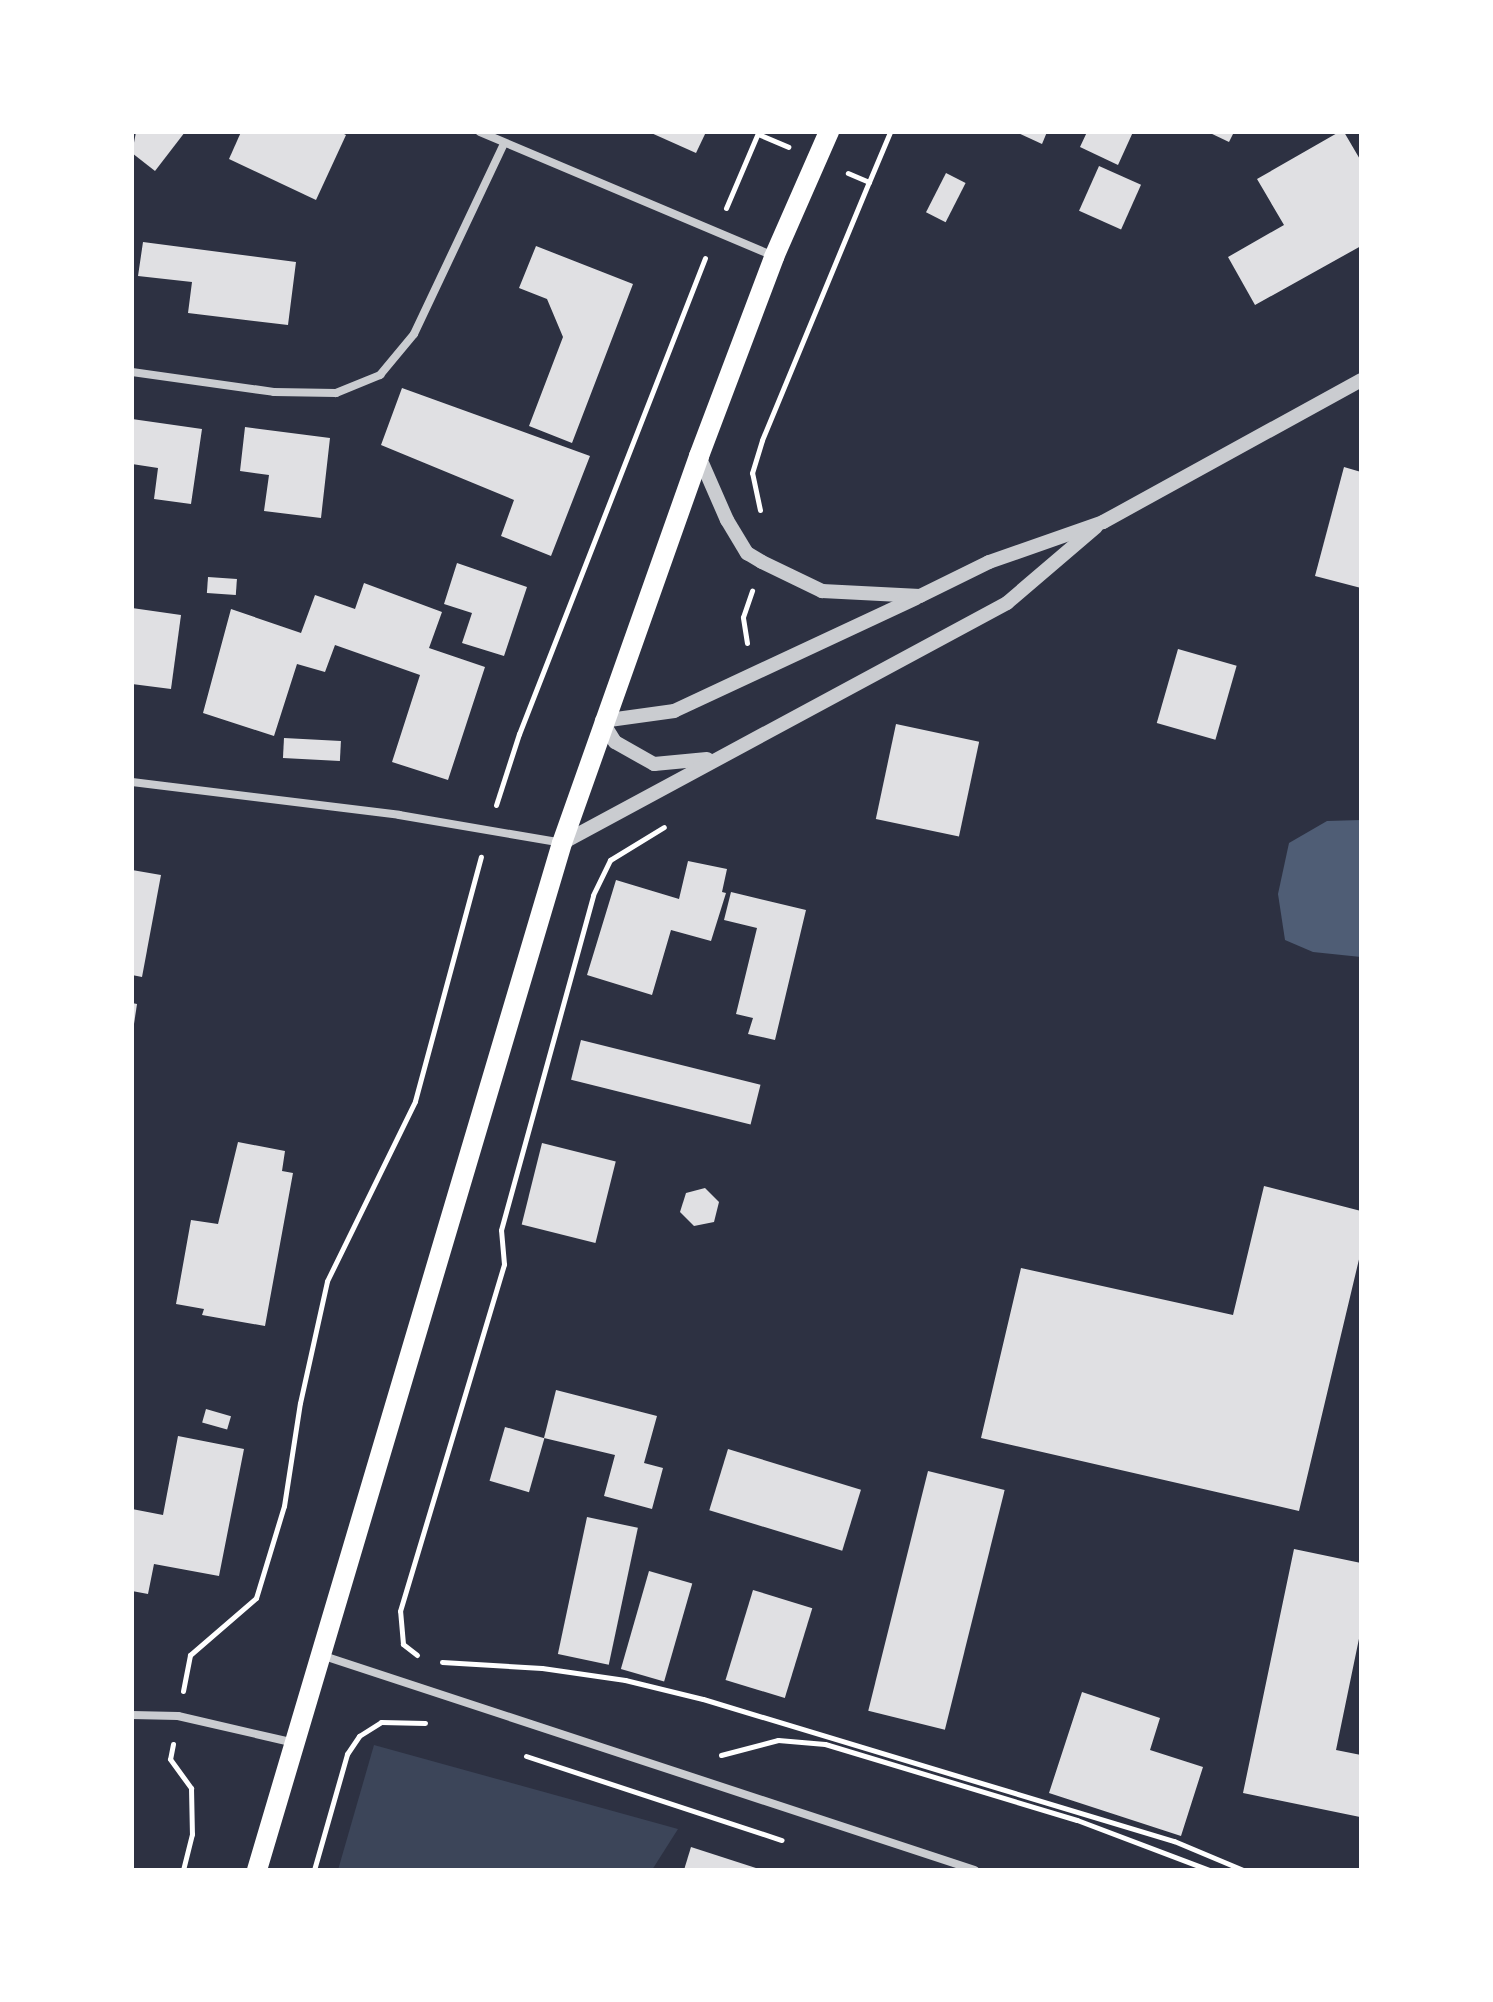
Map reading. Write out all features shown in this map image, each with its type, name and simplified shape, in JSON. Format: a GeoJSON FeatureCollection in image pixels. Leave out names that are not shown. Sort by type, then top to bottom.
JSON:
{"type":"FeatureCollection","features":[{"type":"Feature","properties":{"kind":"main road"},"geometry":{"type":"LineString","coordinates":[[257,1870],[324,1656],[562,843],[602,721],[774,257],[829,132]]}},
{"type":"Feature","properties":{"kind":"street"},"geometry":{"type":"LineString","coordinates":[[480,132],[774,257]]}},
{"type":"Feature","properties":{"kind":"street"},"geometry":{"type":"LineString","coordinates":[[132,372],[274,392],[336,393],[380,375],[414,334],[504,144]]}},
{"type":"Feature","properties":{"kind":"street"},"geometry":{"type":"LineString","coordinates":[[741,747],[699,762],[654,764],[615,742],[602,721],[674,711],[989,562],[1103,522],[1361,380]]}},
{"type":"Feature","properties":{"kind":"street"},"geometry":{"type":"LineString","coordinates":[[699,456],[727,520],[747,553],[822,591],[920,596]]}},
{"type":"Feature","properties":{"kind":"street"},"geometry":{"type":"LineString","coordinates":[[132,782],[562,843],[1007,603],[1103,522]]}},
{"type":"Feature","properties":{"kind":"street"},"geometry":{"type":"LineString","coordinates":[[324,1656],[975,1870]]}},
{"type":"Feature","properties":{"kind":"street"},"geometry":{"type":"LineString","coordinates":[[132,1715],[178,1716],[296,1743]]}},
{"type":"Feature","properties":{"kind":"path"},"geometry":{"type":"LineString","coordinates":[[183,1870],[192,1834],[191,1788],[170,1759],[190,1655],[256,1598],[284,1506],[300,1403],[327,1281],[415,1101],[488,831],[519,734],[716,231],[759,132]]}},
{"type":"Feature","properties":{"kind":"path"},"geometry":{"type":"LineString","coordinates":[[869,182],[890,132]]}},
{"type":"Feature","properties":{"kind":"path"},"geometry":{"type":"LineString","coordinates":[[426,1521],[398,1631],[403,1644],[428,1660],[542,1668],[625,1680],[703,1699],[1174,1841],[1243,1870]]}},
{"type":"Feature","properties":{"kind":"path"},"geometry":{"type":"LineString","coordinates":[[314,1870],[347,1754],[359,1736],[369,1726],[401,1719],[439,1727]]}},
{"type":"Feature","properties":{"kind":"path"},"geometry":{"type":"LineString","coordinates":[[711,1755],[799,1738],[1077,1820],[1209,1870]]}},
{"type":"Feature","properties":{"kind":"path"},"geometry":{"type":"LineString","coordinates":[[513,1752],[790,1843]]}},
{"type":"Feature","properties":{"kind":"shaded area"},"geometry":{"type":"Polygon","coordinates":[[[1361,820],[1361,957],[1313,952],[1285,940],[1278,894],[1289,843],[1327,821],[1361,820]]]}},
{"type":"Feature","properties":{"kind":"shaded area"},"geometry":{"type":"Polygon","coordinates":[[[374,1745],[678,1829],[652,1870],[338,1870],[374,1745]]]}},
{"type":"Feature","properties":{"kind":"building"},"geometry":{"type":"Polygon","coordinates":[[[136,132],[185,132],[155,171],[132,153],[136,132]]]}},
{"type":"Feature","properties":{"kind":"building"},"geometry":{"type":"Polygon","coordinates":[[[241,132],[340,132],[346,135],[316,200],[229,159],[241,132]]]}},
{"type":"Feature","properties":{"kind":"building"},"geometry":{"type":"Polygon","coordinates":[[[649,132],[706,132],[696,153],[649,132]]]}},
{"type":"Feature","properties":{"kind":"building"},"geometry":{"type":"Polygon","coordinates":[[[1016,132],[1047,132],[1042,144],[1016,132]]]}},
{"type":"Feature","properties":{"kind":"building"},"geometry":{"type":"Polygon","coordinates":[[[1087,132],[1133,132],[1118,165],[1080,147],[1087,132]]]}},
{"type":"Feature","properties":{"kind":"building"},"geometry":{"type":"Polygon","coordinates":[[[1208,132],[1234,132],[1229,142],[1208,132]]]}},
{"type":"Feature","properties":{"kind":"building"},"geometry":{"type":"Polygon","coordinates":[[[1344,132],[1361,161],[1361,246],[1255,305],[1228,257],[1284,225],[1257,179],[1344,132]]]}},
{"type":"Feature","properties":{"kind":"building"},"geometry":{"type":"Polygon","coordinates":[[[1099,166],[1141,185],[1121,229],[1079,211],[1099,166]]]}},
{"type":"Feature","properties":{"kind":"building"},"geometry":{"type":"Polygon","coordinates":[[[946,173],[966,183],[946,222],[926,212],[946,173]]]}},
{"type":"Feature","properties":{"kind":"building"},"geometry":{"type":"Polygon","coordinates":[[[143,242],[296,262],[288,325],[188,313],[192,282],[138,276],[143,242]]]}},
{"type":"Feature","properties":{"kind":"building"},"geometry":{"type":"Polygon","coordinates":[[[536,246],[633,284],[572,443],[529,426],[563,337],[547,299],[519,288],[536,246]]]}},
{"type":"Feature","properties":{"kind":"building"},"geometry":{"type":"Polygon","coordinates":[[[402,388],[590,456],[551,556],[501,536],[514,500],[381,445],[402,388]]]}},
{"type":"Feature","properties":{"kind":"building"},"geometry":{"type":"Polygon","coordinates":[[[132,419],[202,429],[191,504],[154,499],[158,468],[132,464],[132,419]]]}},
{"type":"Feature","properties":{"kind":"building"},"geometry":{"type":"Polygon","coordinates":[[[245,427],[330,438],[321,518],[264,511],[269,475],[240,471],[245,427]]]}},
{"type":"Feature","properties":{"kind":"building"},"geometry":{"type":"Polygon","coordinates":[[[1344,467],[1361,472],[1361,588],[1315,576],[1344,467]]]}},
{"type":"Feature","properties":{"kind":"building"},"geometry":{"type":"Polygon","coordinates":[[[457,563],[527,587],[504,656],[462,643],[472,613],[444,604],[457,563]]]}},
{"type":"Feature","properties":{"kind":"building"},"geometry":{"type":"Polygon","coordinates":[[[208,577],[237,579],[236,595],[207,593],[208,577]]]}},
{"type":"Feature","properties":{"kind":"building"},"geometry":{"type":"Polygon","coordinates":[[[364,583],[442,612],[429,648],[485,667],[448,780],[392,762],[420,675],[335,645],[325,672],[297,664],[274,736],[203,713],[231,609],[301,633],[315,595],[355,609],[364,583]]]}},
{"type":"Feature","properties":{"kind":"building"},"geometry":{"type":"Polygon","coordinates":[[[132,608],[181,615],[171,689],[132,684],[132,608]]]}},
{"type":"Feature","properties":{"kind":"building"},"geometry":{"type":"Polygon","coordinates":[[[1178,649],[1237,666],[1215,740],[1157,723],[1178,649]]]}},
{"type":"Feature","properties":{"kind":"building"},"geometry":{"type":"Polygon","coordinates":[[[896,724],[979,742],[959,837],[876,819],[896,724]]]}},
{"type":"Feature","properties":{"kind":"building"},"geometry":{"type":"Polygon","coordinates":[[[284,738],[341,741],[340,761],[283,758],[284,738]]]}},
{"type":"Feature","properties":{"kind":"building"},"geometry":{"type":"Polygon","coordinates":[[[688,861],[727,869],[722,892],[726,893],[711,941],[671,930],[652,995],[587,975],[616,880],[679,899],[688,861]]]}},
{"type":"Feature","properties":{"kind":"building"},"geometry":{"type":"Polygon","coordinates":[[[132,870],[161,875],[142,977],[132,975],[132,870]]]}},
{"type":"Feature","properties":{"kind":"building"},"geometry":{"type":"Polygon","coordinates":[[[731,892],[806,910],[775,1040],[748,1034],[753,1018],[736,1014],[757,928],[724,920],[731,892]]]}},
{"type":"Feature","properties":{"kind":"building"},"geometry":{"type":"Polygon","coordinates":[[[132,1003],[137,1004],[134,1024],[132,1024],[132,1003]]]}},
{"type":"Feature","properties":{"kind":"building"},"geometry":{"type":"Polygon","coordinates":[[[581,1040],[761,1085],[751,1125],[571,1080],[581,1040]]]}},
{"type":"Feature","properties":{"kind":"building"},"geometry":{"type":"Polygon","coordinates":[[[238,1142],[285,1151],[282,1171],[293,1173],[265,1326],[202,1315],[204,1309],[176,1304],[191,1220],[218,1224],[238,1142]]]}},
{"type":"Feature","properties":{"kind":"building"},"geometry":{"type":"Polygon","coordinates":[[[542,1143],[616,1161],[595,1243],[522,1225],[542,1143]]]}},
{"type":"Feature","properties":{"kind":"building"},"geometry":{"type":"Polygon","coordinates":[[[1264,1186],[1361,1211],[1361,1251],[1299,1511],[981,1438],[1021,1268],[1233,1315],[1264,1186]]]}},
{"type":"Feature","properties":{"kind":"building"},"geometry":{"type":"Polygon","coordinates":[[[705,1188],[719,1202],[714,1222],[694,1226],[680,1212],[686,1193],[705,1188]]]}},
{"type":"Feature","properties":{"kind":"building"},"geometry":{"type":"Polygon","coordinates":[[[556,1390],[657,1416],[644,1463],[663,1468],[652,1509],[604,1496],[615,1455],[544,1438],[556,1390]]]}},
{"type":"Feature","properties":{"kind":"building"},"geometry":{"type":"Polygon","coordinates":[[[206,1409],[231,1416],[227,1430],[202,1422],[206,1409]]]}},
{"type":"Feature","properties":{"kind":"building"},"geometry":{"type":"Polygon","coordinates":[[[505,1427],[544,1438],[529,1492],[490,1481],[505,1427]]]}},
{"type":"Feature","properties":{"kind":"building"},"geometry":{"type":"Polygon","coordinates":[[[178,1436],[244,1449],[219,1576],[154,1564],[148,1594],[132,1591],[132,1509],[163,1515],[178,1436]]]}},
{"type":"Feature","properties":{"kind":"building"},"geometry":{"type":"Polygon","coordinates":[[[728,1449],[861,1490],[842,1551],[709,1510],[728,1449]]]}},
{"type":"Feature","properties":{"kind":"building"},"geometry":{"type":"Polygon","coordinates":[[[928,1471],[1005,1490],[945,1730],[868,1711],[928,1471]]]}},
{"type":"Feature","properties":{"kind":"building"},"geometry":{"type":"Polygon","coordinates":[[[587,1517],[638,1528],[609,1665],[558,1654],[587,1517]]]}},
{"type":"Feature","properties":{"kind":"building"},"geometry":{"type":"Polygon","coordinates":[[[1294,1549],[1361,1563],[1361,1629],[1336,1750],[1361,1755],[1360,1817],[1243,1793],[1294,1549]]]}},
{"type":"Feature","properties":{"kind":"building"},"geometry":{"type":"Polygon","coordinates":[[[649,1571],[692,1583],[664,1681],[621,1669],[649,1571]]]}},
{"type":"Feature","properties":{"kind":"building"},"geometry":{"type":"Polygon","coordinates":[[[753,1590],[812,1608],[785,1698],[726,1680],[753,1590]]]}},
{"type":"Feature","properties":{"kind":"building"},"geometry":{"type":"Polygon","coordinates":[[[1082,1692],[1160,1718],[1150,1750],[1203,1767],[1181,1836],[1049,1793],[1082,1692]]]}},
{"type":"Feature","properties":{"kind":"building"},"geometry":{"type":"Polygon","coordinates":[[[691,1847],[759,1869],[759,1870],[684,1870],[691,1847]]]}}]}
